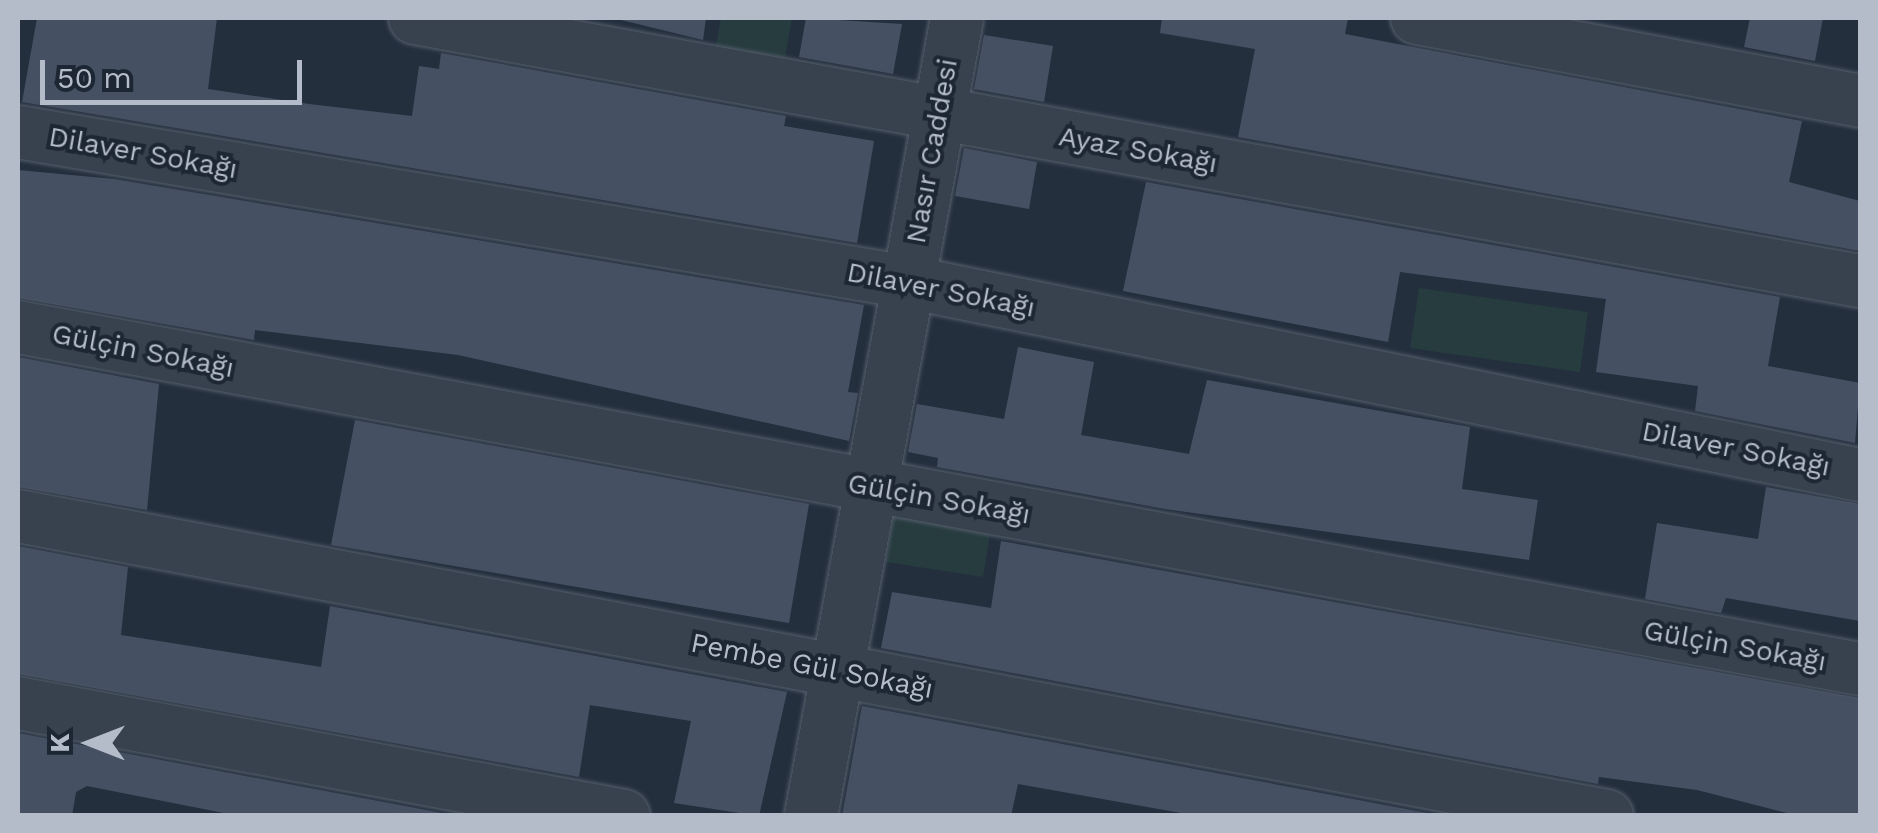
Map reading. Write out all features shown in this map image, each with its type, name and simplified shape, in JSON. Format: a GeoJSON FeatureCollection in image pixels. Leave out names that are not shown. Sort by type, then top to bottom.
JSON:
{"type":"FeatureCollection","features":[{"type":"Feature","properties":{"kind":"street","name":"Ayaz Sokağı"},"geometry":{"type":"LineString","coordinates":[[415,18],[1860,281]]}},
{"type":"Feature","properties":{"kind":"street","name":"Nasır Caddesi"},"geometry":{"type":"LineString","coordinates":[[811,816],[957,18]]}},
{"type":"Feature","properties":{"kind":"street"},"geometry":{"type":"LineString","coordinates":[[1417,18],[1860,100]]}},
{"type":"Feature","properties":{"kind":"street","name":"Dilaver Sokağı"},"geometry":{"type":"LineString","coordinates":[[18,132],[908,282],[1860,475]]}},
{"type":"Feature","properties":{"kind":"street","name":"Gülçin Sokağı"},"geometry":{"type":"LineString","coordinates":[[18,327],[1860,668]]}},
{"type":"Feature","properties":{"kind":"street","name":"Pembe Gül Sokağı"},"geometry":{"type":"LineString","coordinates":[[18,516],[1607,816]]}},
{"type":"Feature","properties":{"kind":"street"},"geometry":{"type":"LineString","coordinates":[[18,703],[624,816]]}},
{"type":"Feature","properties":{"kind":"green space"},"geometry":{"type":"Polygon","coordinates":[[[721,18],[792,18],[785,58],[716,46],[721,18]]]}},
{"type":"Feature","properties":{"kind":"green space"},"geometry":{"type":"Polygon","coordinates":[[[1419,288],[1588,312],[1580,372],[1410,348],[1419,288]]]}},
{"type":"Feature","properties":{"kind":"green space"},"geometry":{"type":"Polygon","coordinates":[[[897,488],[995,504],[983,577],[886,562],[897,488]]]}},
{"type":"Feature","properties":{"kind":"building"},"geometry":{"type":"Polygon","coordinates":[[[37,18],[217,18],[208,89],[309,104],[412,116],[419,66],[439,69],[441,53],[786,116],[784,126],[874,141],[857,243],[22,102],[37,18]]]}},
{"type":"Feature","properties":{"kind":"building"},"geometry":{"type":"Polygon","coordinates":[[[613,18],[706,18],[703,40],[613,18]]]}},
{"type":"Feature","properties":{"kind":"building"},"geometry":{"type":"Polygon","coordinates":[[[806,18],[902,24],[893,74],[799,57],[806,18]]]}},
{"type":"Feature","properties":{"kind":"building"},"geometry":{"type":"Polygon","coordinates":[[[1162,18],[1348,18],[1345,34],[1802,121],[1789,182],[1860,201],[1860,251],[1238,137],[1255,49],[1160,33],[1162,18]]]}},
{"type":"Feature","properties":{"kind":"building"},"geometry":{"type":"Polygon","coordinates":[[[1750,18],[1823,18],[1815,61],[1744,47],[1750,18]]]}},
{"type":"Feature","properties":{"kind":"building"},"geometry":{"type":"Polygon","coordinates":[[[984,35],[1053,46],[1044,102],[974,89],[984,35]]]}},
{"type":"Feature","properties":{"kind":"building"},"geometry":{"type":"Polygon","coordinates":[[[964,148],[1037,162],[1029,209],[955,196],[964,148]]]}},
{"type":"Feature","properties":{"kind":"building"},"geometry":{"type":"Polygon","coordinates":[[[18,170],[114,179],[864,305],[848,392],[858,393],[849,441],[458,355],[255,330],[254,340],[18,298],[18,170]]]}},
{"type":"Feature","properties":{"kind":"building"},"geometry":{"type":"Polygon","coordinates":[[[1146,182],[1780,297],[1768,366],[1860,383],[1855,443],[1695,411],[1698,386],[1596,372],[1606,299],[1400,272],[1388,342],[1123,291],[1146,182]]]}},
{"type":"Feature","properties":{"kind":"building"},"geometry":{"type":"Polygon","coordinates":[[[1018,347],[1094,362],[1081,435],[1189,454],[1207,380],[1470,427],[1462,489],[1538,500],[1529,560],[1165,509],[937,467],[938,458],[908,452],[917,404],[1004,419],[1018,347]]]}},
{"type":"Feature","properties":{"kind":"building"},"geometry":{"type":"Polygon","coordinates":[[[18,357],[159,384],[147,510],[18,487],[18,357]]]}},
{"type":"Feature","properties":{"kind":"building"},"geometry":{"type":"Polygon","coordinates":[[[355,420],[809,504],[789,623],[331,545],[355,420]]]}},
{"type":"Feature","properties":{"kind":"building"},"geometry":{"type":"Polygon","coordinates":[[[1766,487],[1860,504],[1860,621],[1726,598],[1721,613],[1645,599],[1657,523],[1758,539],[1766,487]]]}},
{"type":"Feature","properties":{"kind":"building"},"geometry":{"type":"Polygon","coordinates":[[[1001,541],[1860,698],[1860,816],[1799,816],[1697,790],[1599,777],[1598,784],[881,648],[892,592],[991,608],[1001,541]]]}},
{"type":"Feature","properties":{"kind":"building"},"geometry":{"type":"Polygon","coordinates":[[[18,546],[128,567],[121,635],[321,667],[330,606],[787,692],[759,816],[674,803],[691,721],[590,705],[579,777],[18,674],[18,546]]]}},
{"type":"Feature","properties":{"kind":"building"},"geometry":{"type":"Polygon","coordinates":[[[862,706],[1443,816],[1198,816],[1018,784],[1011,816],[842,816],[862,706]]]}},
{"type":"Feature","properties":{"kind":"building"},"geometry":{"type":"Polygon","coordinates":[[[18,733],[458,816],[239,816],[87,786],[76,792],[72,816],[18,816],[18,733]]]}}]}
